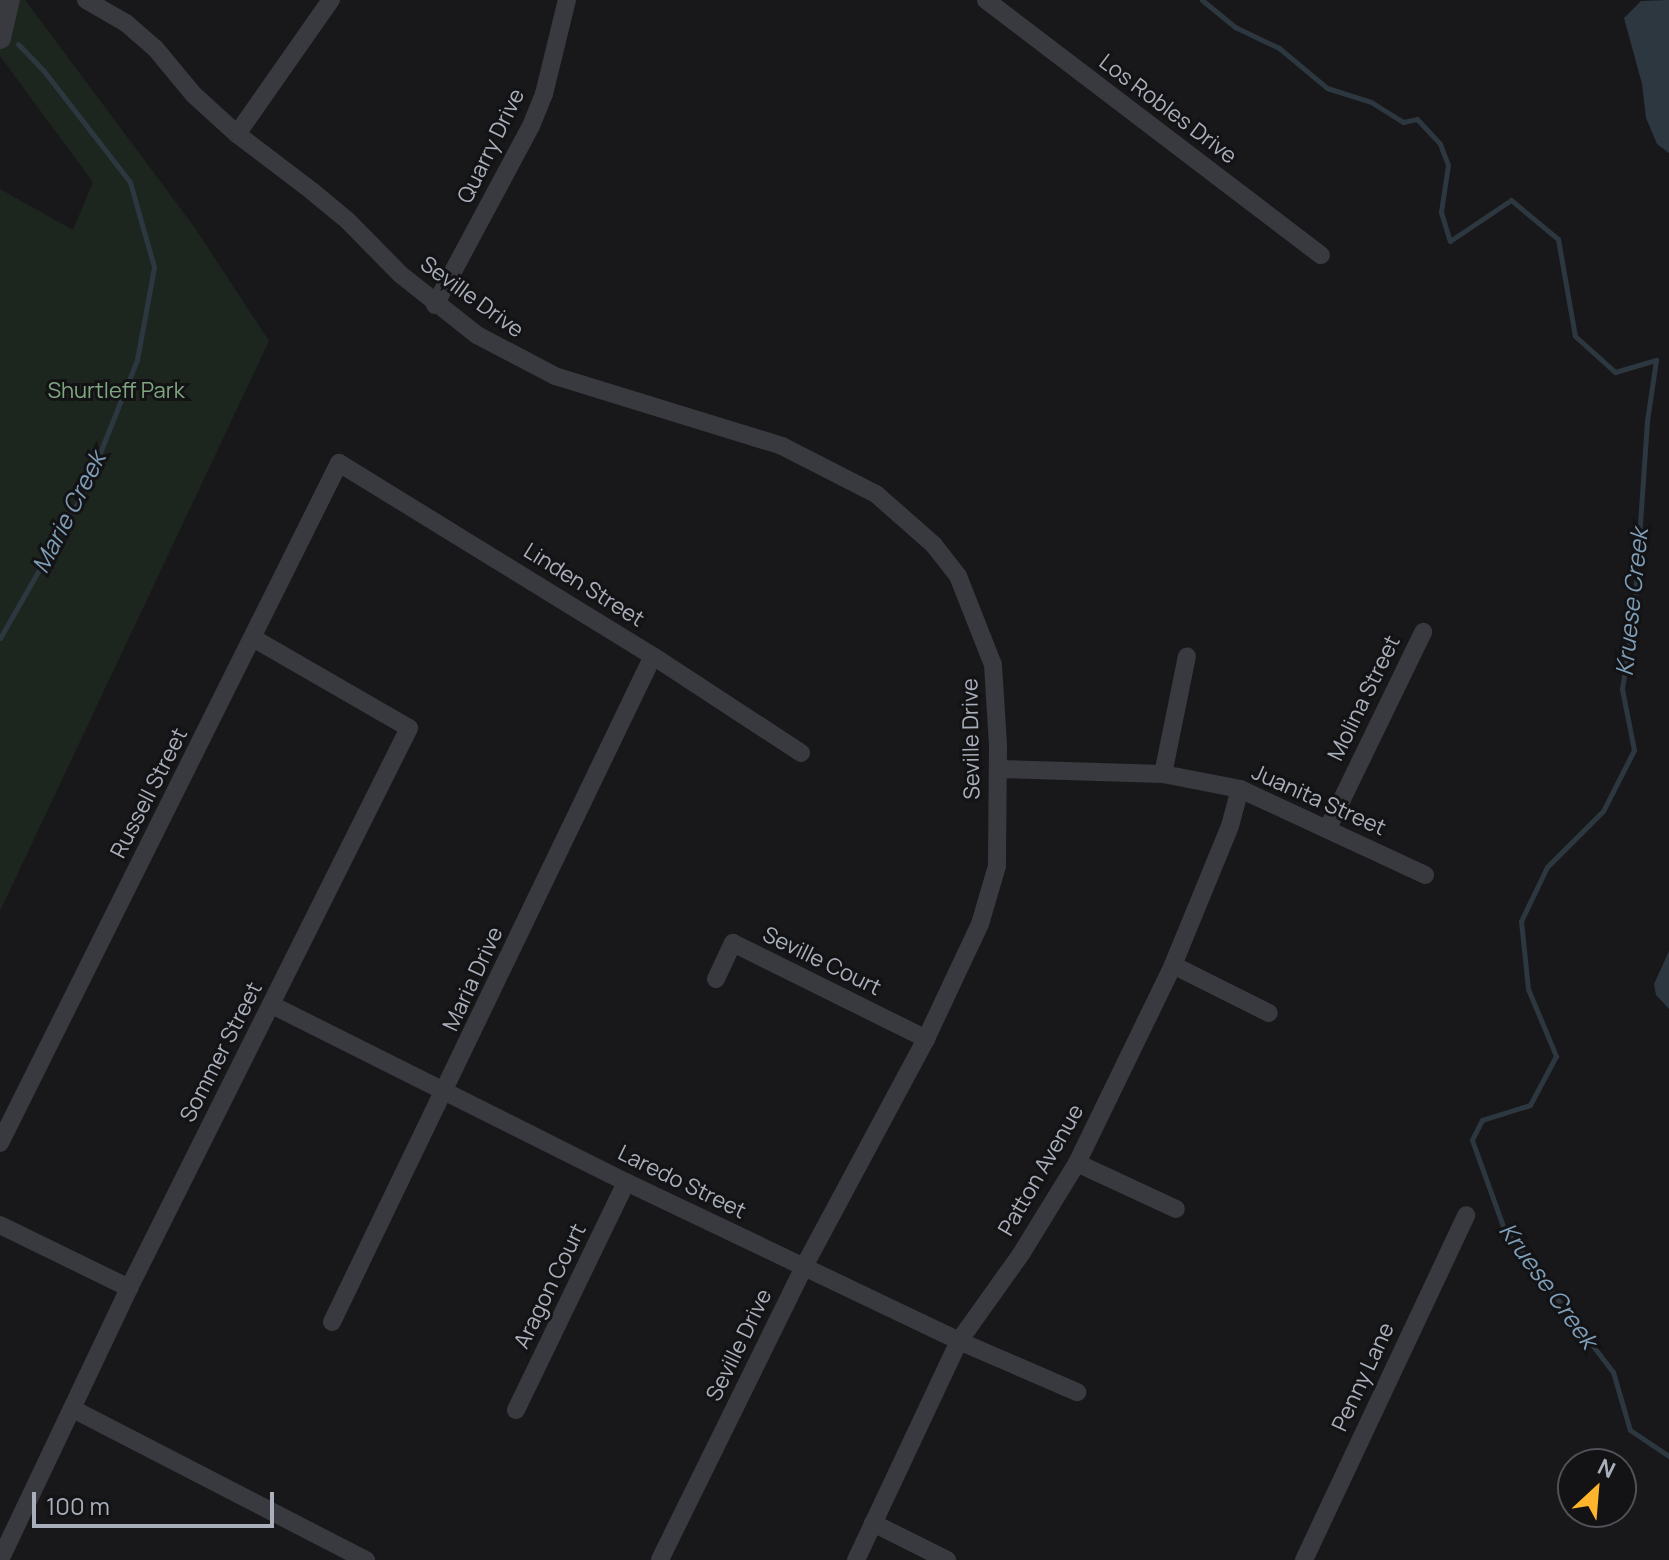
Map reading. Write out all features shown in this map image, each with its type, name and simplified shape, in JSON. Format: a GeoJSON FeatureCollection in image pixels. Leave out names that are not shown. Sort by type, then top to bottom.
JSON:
{"type":"FeatureCollection","features":[{"type":"Feature","properties":{"kind":"street"},"geometry":{"type":"LineString","coordinates":[[0,38],[9,0]]}},
{"type":"Feature","properties":{"kind":"street","name":"Seville Drive"},"geometry":{"type":"LineString","coordinates":[[86,0],[126,23],[155,48],[194,95],[237,134],[348,221],[435,305],[517,359],[555,376],[782,446],[876,494],[933,544],[958,576],[993,665],[998,769],[997,866],[980,924],[926,1039],[804,1267],[660,1560]]}},
{"type":"Feature","properties":{"kind":"street"},"geometry":{"type":"LineString","coordinates":[[237,134],[331,0]]}},
{"type":"Feature","properties":{"kind":"street","name":"Quarry Drive"},"geometry":{"type":"LineString","coordinates":[[435,305],[531,126],[544,94],[567,0]]}},
{"type":"Feature","properties":{"kind":"street","name":"Los Robles Drive"},"geometry":{"type":"LineString","coordinates":[[986,0],[1321,255]]}},
{"type":"Feature","properties":{"kind":"street","name":"Russell Street"},"geometry":{"type":"LineString","coordinates":[[0,1143],[339,463]]}},
{"type":"Feature","properties":{"kind":"street","name":"Linden Street"},"geometry":{"type":"LineString","coordinates":[[339,463],[653,656],[801,753]]}},
{"type":"Feature","properties":{"kind":"street","name":"Molina Street"},"geometry":{"type":"LineString","coordinates":[[1328,828],[1423,632]]}},
{"type":"Feature","properties":{"kind":"street","name":"Sommer Street"},"geometry":{"type":"LineString","coordinates":[[0,1560],[129,1288],[409,728],[253,638]]}},
{"type":"Feature","properties":{"kind":"street","name":"Maria Drive"},"geometry":{"type":"LineString","coordinates":[[332,1322],[445,1094],[653,656]]}},
{"type":"Feature","properties":{"kind":"street"},"geometry":{"type":"LineString","coordinates":[[1163,774],[1187,656]]}},
{"type":"Feature","properties":{"kind":"street","name":"Juanita Street"},"geometry":{"type":"LineString","coordinates":[[998,769],[1163,774],[1240,789],[1425,875]]}},
{"type":"Feature","properties":{"kind":"street","name":"Patton Avenue"},"geometry":{"type":"LineString","coordinates":[[856,1560],[959,1341],[1021,1254],[1077,1163],[1173,965],[1230,826],[1240,789]]}},
{"type":"Feature","properties":{"kind":"street","name":"Seville Court"},"geometry":{"type":"LineString","coordinates":[[716,979],[733,943],[926,1039]]}},
{"type":"Feature","properties":{"kind":"street"},"geometry":{"type":"LineString","coordinates":[[1173,965],[1269,1013]]}},
{"type":"Feature","properties":{"kind":"street","name":"Laredo Street"},"geometry":{"type":"LineString","coordinates":[[272,1005],[626,1182],[959,1341],[1077,1392]]}},
{"type":"Feature","properties":{"kind":"street"},"geometry":{"type":"LineString","coordinates":[[1077,1163],[1176,1209]]}},
{"type":"Feature","properties":{"kind":"street","name":"Aragon Court"},"geometry":{"type":"LineString","coordinates":[[516,1410],[626,1182]]}},
{"type":"Feature","properties":{"kind":"street","name":"Penny Lane"},"geometry":{"type":"LineString","coordinates":[[1304,1560],[1466,1215]]}},
{"type":"Feature","properties":{"kind":"street"},"geometry":{"type":"LineString","coordinates":[[0,1225],[129,1288]]}},
{"type":"Feature","properties":{"kind":"street"},"geometry":{"type":"LineString","coordinates":[[73,1409],[366,1560]]}},
{"type":"Feature","properties":{"kind":"street"},"geometry":{"type":"LineString","coordinates":[[873,1523],[947,1560]]}},
{"type":"Feature","properties":{"kind":"green space","name":"Shurtleff Park"},"geometry":{"type":"Polygon","coordinates":[[[0,0],[25,0],[195,228],[269,341],[0,911],[0,189],[73,230],[93,182],[0,56],[0,0]]]}},
{"type":"Feature","properties":{"kind":"shaded area"},"geometry":{"type":"Polygon","coordinates":[[[1669,0],[1669,153],[1657,144],[1646,118],[1642,84],[1624,18],[1641,1],[1669,0]]]}},
{"type":"Feature","properties":{"kind":"shaded area"},"geometry":{"type":"Polygon","coordinates":[[[1669,951],[1669,1009],[1656,995],[1654,984],[1669,951]]]}},
{"type":"Feature","properties":{"kind":"waterway","name":"Kruese Creek"},"geometry":{"type":"LineString","coordinates":[[1202,0],[1235,27],[1279,48],[1327,88],[1371,102],[1403,122],[1417,119],[1440,144],[1448,165],[1441,212],[1450,241],[1511,200],[1558,239],[1575,336],[1615,372],[1656,360],[1647,421],[1634,612],[1622,689],[1634,750],[1603,811],[1547,867],[1521,921],[1528,989],[1556,1056],[1530,1105],[1482,1120],[1472,1140],[1504,1229],[1613,1372],[1630,1430],[1669,1456]]}},
{"type":"Feature","properties":{"kind":"waterway","name":"Marie Creek"},"geometry":{"type":"LineString","coordinates":[[0,638],[86,488],[137,360],[154,267],[130,182],[43,70],[18,44]]}}]}
